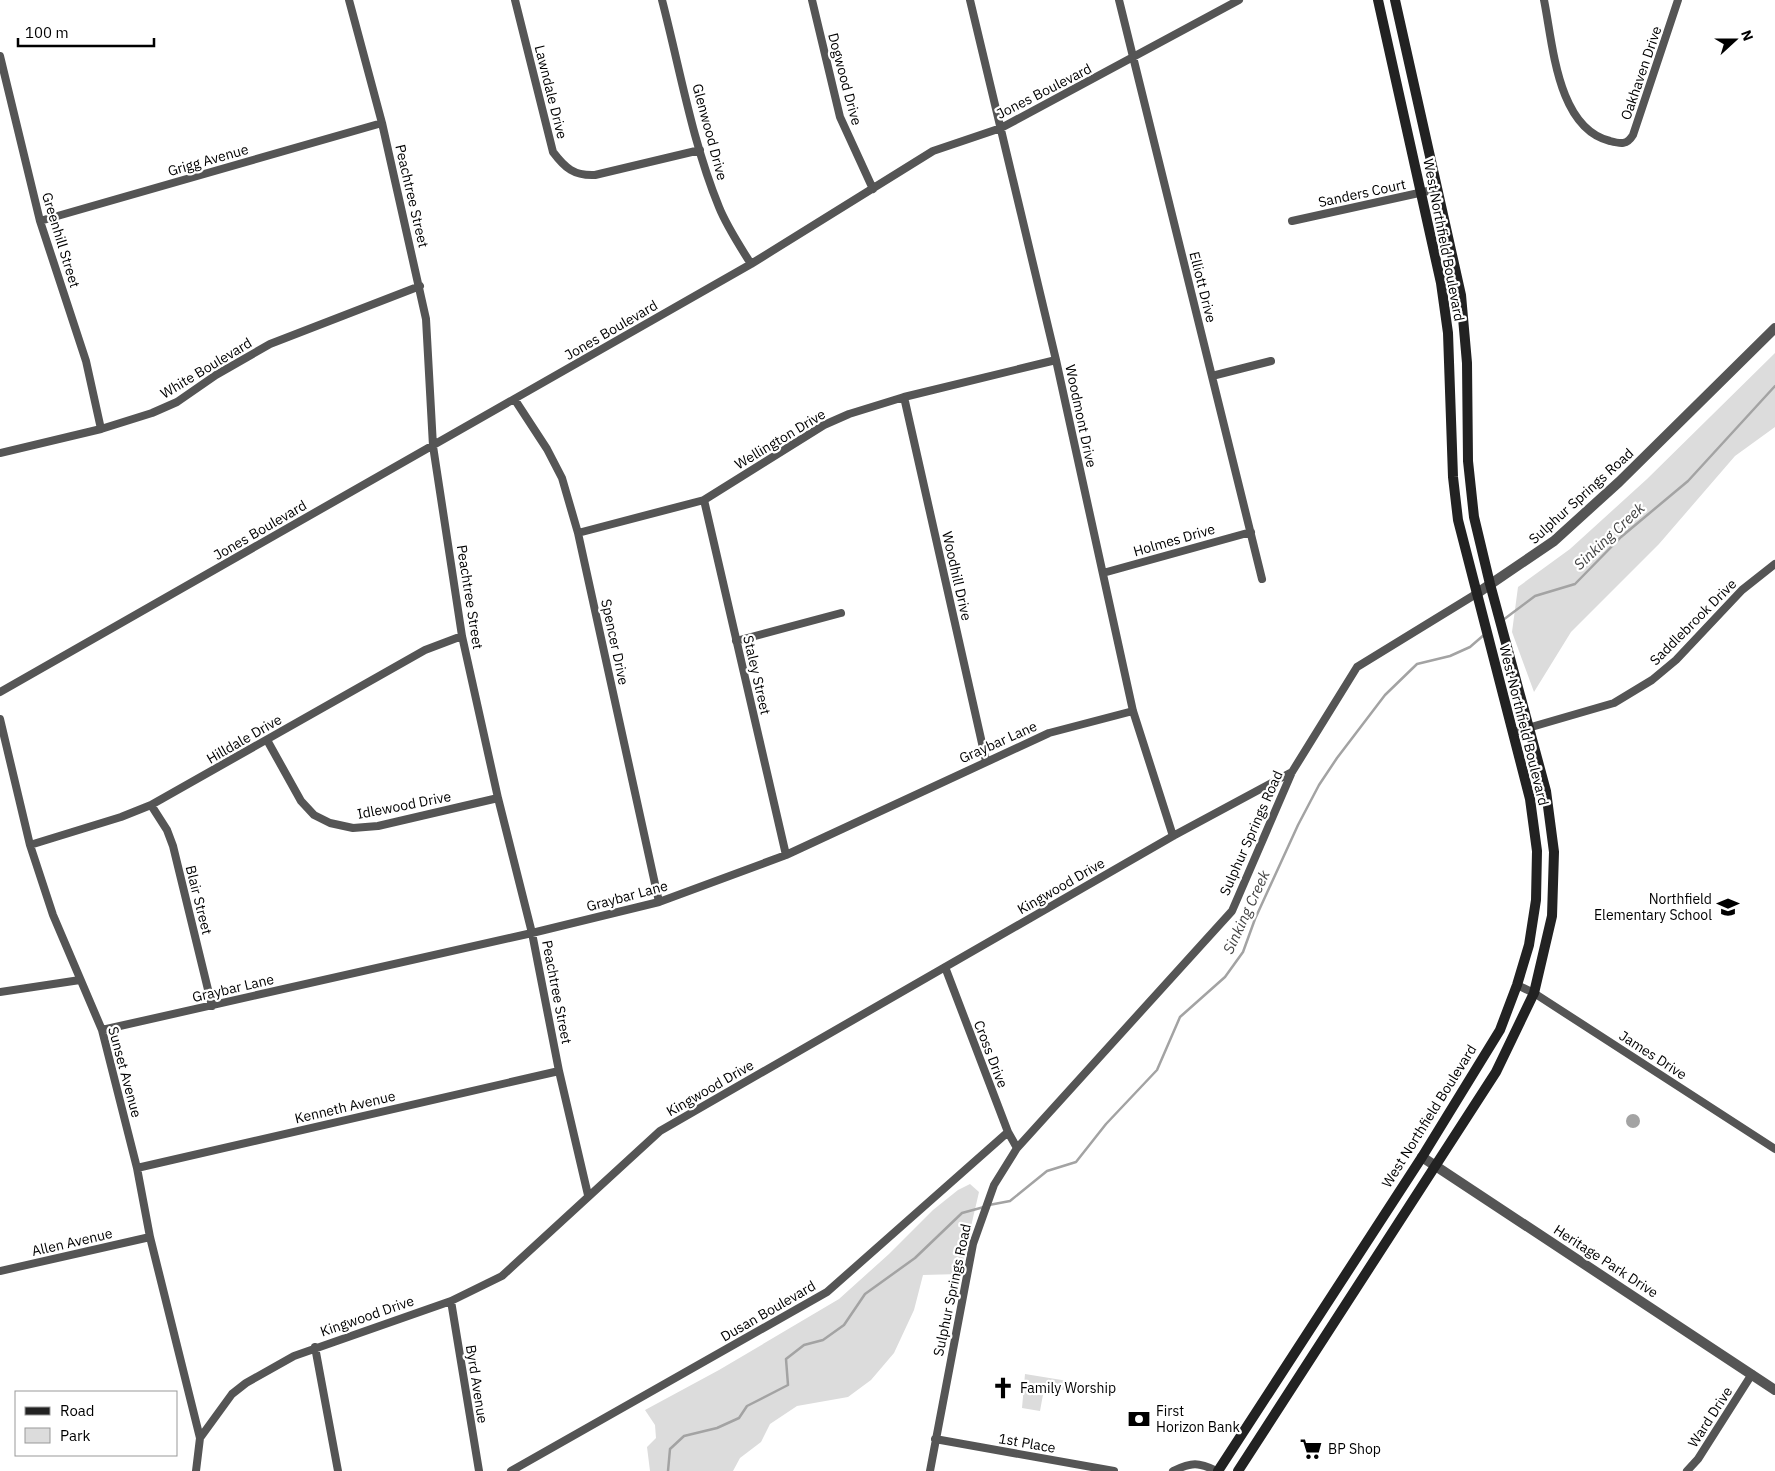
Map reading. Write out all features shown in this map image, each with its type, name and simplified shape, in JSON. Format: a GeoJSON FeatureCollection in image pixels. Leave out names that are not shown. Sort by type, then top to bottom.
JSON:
{"type":"FeatureCollection","features":[{"type":"Feature","properties":{"kind":"main road","name":"West Northfield Boulevard"},"geometry":{"type":"LineString","coordinates":[[1217,1471],[1422,1157],[1500,1030],[1517,985],[1529,945],[1536,900],[1536,851],[1530,799],[1458,520],[1453,477],[1448,333],[1441,283],[1378,0]]}},
{"type":"Feature","properties":{"kind":"main road","name":"West Northfield Boulevard"},"geometry":{"type":"LineString","coordinates":[[1238,1471],[1437,1167],[1496,1072],[1534,993],[1552,916],[1554,852],[1546,791],[1490,584],[1474,517],[1468,461],[1468,363],[1461,295],[1394,0]]}},
{"type":"Feature","properties":{"kind":"main road"},"geometry":{"type":"LineString","coordinates":[[1373,1230],[1388,1240]]}},
{"type":"Feature","properties":{"kind":"street","name":"Peachtree Street"},"geometry":{"type":"LineString","coordinates":[[349,0],[382,124],[426,319],[433,446],[462,636],[498,798],[532,933],[559,1071],[588,1195]]}},
{"type":"Feature","properties":{"kind":"street","name":"Lawndale Drive"},"geometry":{"type":"LineString","coordinates":[[515,0],[553,152],[562,164],[572,172],[582,176],[595,176],[700,150]]}},
{"type":"Feature","properties":{"kind":"street","name":"Glenwood Drive"},"geometry":{"type":"LineString","coordinates":[[662,0],[700,150],[720,209],[751,264]]}},
{"type":"Feature","properties":{"kind":"street","name":"Dogwood Drive"},"geometry":{"type":"LineString","coordinates":[[812,0],[840,118],[873,189]]}},
{"type":"Feature","properties":{"kind":"street","name":"Woodmont Drive"},"geometry":{"type":"LineString","coordinates":[[970,0],[1056,360],[1133,711],[1173,836]]}},
{"type":"Feature","properties":{"kind":"street","name":"Elliott Drive"},"geometry":{"type":"LineString","coordinates":[[1119,0],[1262,579]]}},
{"type":"Feature","properties":{"kind":"street","name":"Jones Boulevard"},"geometry":{"type":"LineString","coordinates":[[0,692],[751,264],[933,151],[1001,128],[1133,59],[1239,0]]}},
{"type":"Feature","properties":{"kind":"street","name":"Oakhaven Drive"},"geometry":{"type":"LineString","coordinates":[[1544,0],[1564,94],[1578,119],[1589,130],[1604,139],[1622,144],[1629,141],[1633,135],[1678,0]]}},
{"type":"Feature","properties":{"kind":"street","name":"Greenhill Street"},"geometry":{"type":"LineString","coordinates":[[0,56],[40,220],[86,361],[101,429]]}},
{"type":"Feature","properties":{"kind":"street","name":"Grigg Avenue"},"geometry":{"type":"LineString","coordinates":[[40,220],[382,124]]}},
{"type":"Feature","properties":{"kind":"street","name":"Sanders Court"},"geometry":{"type":"LineString","coordinates":[[1292,221],[1437,189]]}},
{"type":"Feature","properties":{"kind":"street","name":"White Boulevard"},"geometry":{"type":"LineString","coordinates":[[0,454],[101,429],[152,413],[177,402],[216,375],[270,344],[420,286]]}},
{"type":"Feature","properties":{"kind":"street","name":"Sulphur Springs Road"},"geometry":{"type":"LineString","coordinates":[[930,1471],[973,1244],[987,1200],[1017,1148],[1232,911],[1292,772],[1357,667],[1476,594],[1554,541],[1619,482],[1775,328]]}},
{"type":"Feature","properties":{"kind":"street","name":"Wellington Drive"},"geometry":{"type":"LineString","coordinates":[[578,533],[704,500],[824,425],[849,414],[904,397],[1056,360]]}},
{"type":"Feature","properties":{"kind":"street"},"geometry":{"type":"LineString","coordinates":[[1212,376],[1271,361]]}},
{"type":"Feature","properties":{"kind":"street","name":"Woodhill Drive"},"geometry":{"type":"LineString","coordinates":[[904,397],[986,762]]}},
{"type":"Feature","properties":{"kind":"street","name":"Spencer Drive"},"geometry":{"type":"LineString","coordinates":[[515,400],[547,449],[562,478],[578,533],[659,902]]}},
{"type":"Feature","properties":{"kind":"street","name":"Staley Street"},"geometry":{"type":"LineString","coordinates":[[704,500],[786,855]]}},
{"type":"Feature","properties":{"kind":"street","name":"Holmes Drive"},"geometry":{"type":"LineString","coordinates":[[1103,573],[1251,532]]}},
{"type":"Feature","properties":{"kind":"street","name":"Saddlebrook Drive"},"geometry":{"type":"LineString","coordinates":[[1514,732],[1614,703],[1652,680],[1676,660],[1742,590],[1775,564]]}},
{"type":"Feature","properties":{"kind":"street"},"geometry":{"type":"LineString","coordinates":[[736,641],[841,613]]}},
{"type":"Feature","properties":{"kind":"street","name":"Hilldale Drive"},"geometry":{"type":"LineString","coordinates":[[30,845],[121,817],[151,805],[425,650],[462,636]]}},
{"type":"Feature","properties":{"kind":"street","name":"Graybar Lane"},"geometry":{"type":"LineString","coordinates":[[102,1030],[532,933],[659,902],[786,855],[1049,733],[1133,711]]}},
{"type":"Feature","properties":{"kind":"street","name":"Sunset Avenue"},"geometry":{"type":"LineString","coordinates":[[0,719],[30,845],[53,915],[102,1030],[137,1168],[150,1237],[200,1438]]}},
{"type":"Feature","properties":{"kind":"street","name":"Idlewood Drive"},"geometry":{"type":"LineString","coordinates":[[267,740],[301,801],[314,815],[330,823],[354,828],[378,826],[498,798]]}},
{"type":"Feature","properties":{"kind":"street","name":"Kingwood Drive"},"geometry":{"type":"LineString","coordinates":[[196,1471],[200,1438],[232,1394],[246,1383],[276,1365],[315,1347],[451,1301],[502,1276],[588,1195],[660,1131],[1173,836],[1292,772]]}},
{"type":"Feature","properties":{"kind":"street","name":"Blair Street"},"geometry":{"type":"LineString","coordinates":[[151,805],[167,830],[173,846],[212,1006]]}},
{"type":"Feature","properties":{"kind":"street","name":"Cross Drive"},"geometry":{"type":"LineString","coordinates":[[945,967],[1008,1132],[1017,1148]]}},
{"type":"Feature","properties":{"kind":"street"},"geometry":{"type":"LineString","coordinates":[[0,992],[80,980]]}},
{"type":"Feature","properties":{"kind":"street","name":"James Drive"},"geometry":{"type":"LineString","coordinates":[[1517,985],[1534,993],[1775,1149]]}},
{"type":"Feature","properties":{"kind":"street","name":"Kenneth Avenue"},"geometry":{"type":"LineString","coordinates":[[137,1168],[559,1071]]}},
{"type":"Feature","properties":{"kind":"street","name":"Dusan Boulevard"},"geometry":{"type":"LineString","coordinates":[[511,1471],[828,1292],[1008,1132]]}},
{"type":"Feature","properties":{"kind":"street","name":"Heritage Park Drive"},"geometry":{"type":"LineString","coordinates":[[1422,1157],[1775,1390]]}},
{"type":"Feature","properties":{"kind":"street","name":"Allen Avenue"},"geometry":{"type":"LineString","coordinates":[[0,1271],[150,1237]]}},
{"type":"Feature","properties":{"kind":"street","name":"Byrd Avenue"},"geometry":{"type":"LineString","coordinates":[[451,1301],[479,1471]]}},
{"type":"Feature","properties":{"kind":"street"},"geometry":{"type":"LineString","coordinates":[[315,1347],[338,1471]]}},
{"type":"Feature","properties":{"kind":"street","name":"Ward Drive"},"geometry":{"type":"LineString","coordinates":[[1687,1471],[1752,1374]]}},
{"type":"Feature","properties":{"kind":"street","name":"1st Place"},"geometry":{"type":"LineString","coordinates":[[936,1439],[1114,1471]]}},
{"type":"Feature","properties":{"kind":"street"},"geometry":{"type":"LineString","coordinates":[[1173,1471],[1186,1465],[1201,1463],[1217,1471]]}},
{"type":"Feature","properties":{"kind":"green space"},"geometry":{"type":"Polygon","coordinates":[[[1775,353],[1775,427],[1735,456],[1659,544],[1571,632],[1534,692],[1512,632],[1518,587],[1570,549],[1647,479],[1775,353]]]}},
{"type":"Feature","properties":{"kind":"green space"},"geometry":{"type":"Polygon","coordinates":[[[970,1184],[979,1192],[960,1274],[923,1275],[914,1310],[894,1353],[871,1380],[848,1397],[797,1406],[770,1424],[761,1442],[740,1458],[733,1471],[650,1471],[647,1447],[656,1438],[655,1425],[645,1410],[719,1370],[839,1299],[889,1254],[933,1210],[958,1190],[970,1184]]]}},
{"type":"Feature","properties":{"kind":"green space"},"geometry":{"type":"Polygon","coordinates":[[[1025,1374],[1074,1382],[1073,1390],[1044,1389],[1040,1411],[1022,1408],[1025,1374]]]}},
{"type":"Feature","properties":{"kind":"shaded area"},"geometry":{"type":"Polygon","coordinates":[[[1630,1114],[1636,1114],[1640,1121],[1636,1128],[1630,1128],[1626,1124],[1626,1118],[1630,1114]]]}},
{"type":"Feature","properties":{"kind":"waterway","name":"Sinking Creek"},"geometry":{"type":"LineString","coordinates":[[1503,620],[1535,596],[1575,584],[1621,537],[1688,481],[1775,386]]}},
{"type":"Feature","properties":{"kind":"waterway","name":"Sinking Creek"},"geometry":{"type":"LineString","coordinates":[[989,1205],[1010,1201],[1047,1171],[1076,1162],[1106,1124],[1157,1070],[1180,1017],[1225,977],[1243,952],[1255,919],[1298,825],[1319,785],[1337,758],[1385,695],[1417,664],[1450,656],[1470,647],[1485,634]]}},
{"type":"Feature","properties":{"kind":"waterway","name":"Sinking Creek"},"geometry":{"type":"LineString","coordinates":[[668,1471],[670,1449],[684,1436],[717,1428],[739,1418],[747,1406],[788,1385],[786,1359],[804,1345],[823,1340],[844,1325],[865,1294],[915,1258],[962,1213],[984,1207]]}},
{"type":"Feature","properties":{"kind":"place","name":"Northfield Elementary School"},"geometry":{"type":"Point","coordinates":[1728,907]}},
{"type":"Feature","properties":{"kind":"place","name":"Family Worship"},"geometry":{"type":"Point","coordinates":[1003,1388]}},
{"type":"Feature","properties":{"kind":"place","name":"First Horizon Bank"},"geometry":{"type":"Point","coordinates":[1139,1419]}},
{"type":"Feature","properties":{"kind":"place","name":"BP Shop"},"geometry":{"type":"Point","coordinates":[1311,1449]}}]}
